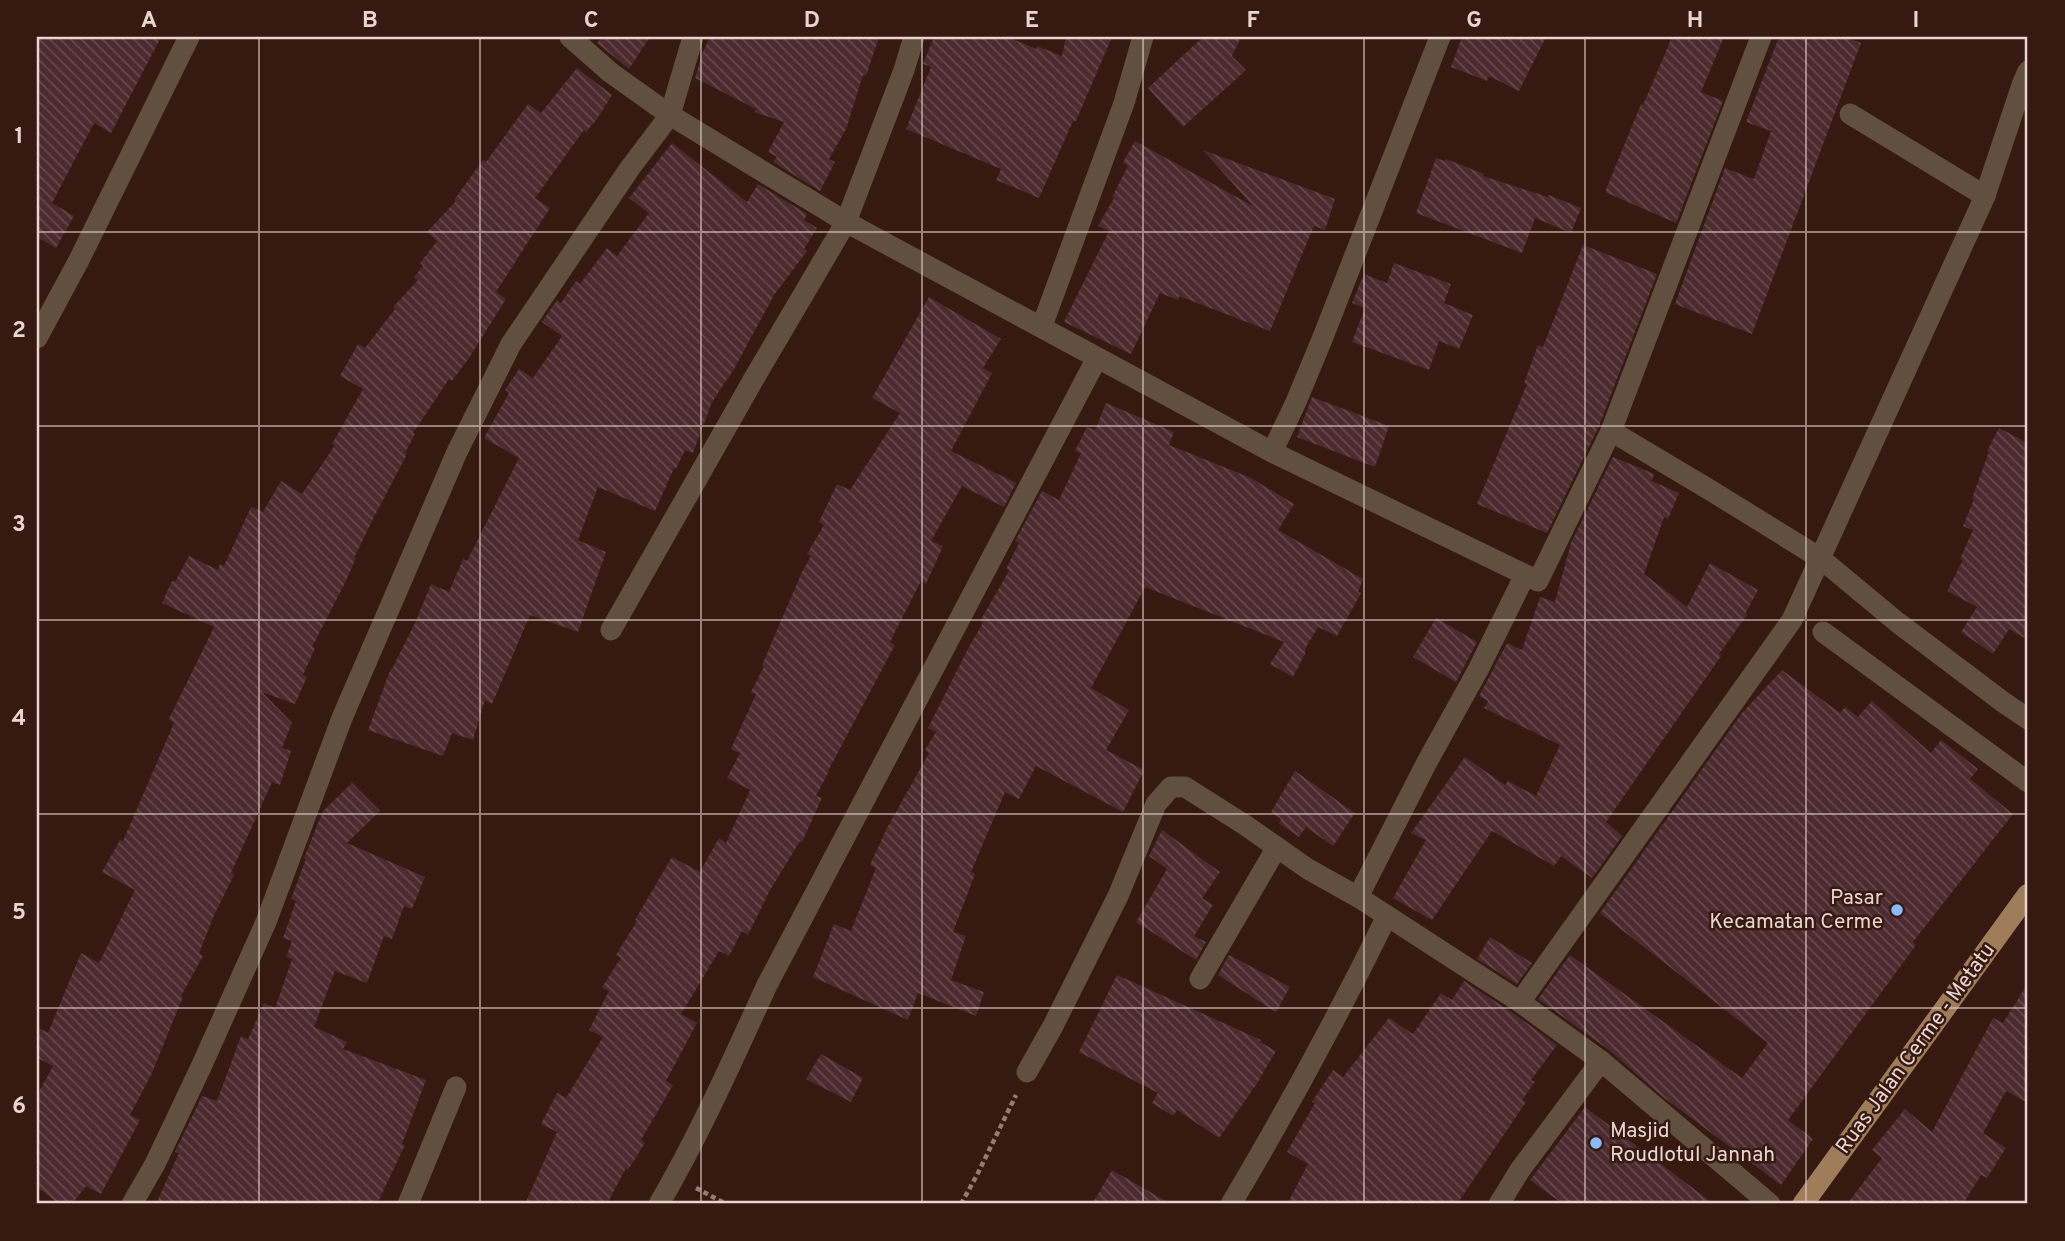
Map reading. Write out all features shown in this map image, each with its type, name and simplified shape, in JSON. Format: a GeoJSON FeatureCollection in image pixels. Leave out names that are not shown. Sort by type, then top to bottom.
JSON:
{"type":"FeatureCollection","features":[{"type":"Feature","properties":{"kind":"main road","name":"Ruas Jalan Cerme - Metatu"},"geometry":{"type":"LineString","coordinates":[[1804,1204],[2028,894]]}},
{"type":"Feature","properties":{"kind":"street"},"geometry":{"type":"LineString","coordinates":[[37,338],[79,260],[189,37]]}},
{"type":"Feature","properties":{"kind":"street"},"geometry":{"type":"LineString","coordinates":[[570,37],[611,73],[670,115],[846,222],[1272,452],[1538,581],[1611,431],[1761,37]]}},
{"type":"Feature","properties":{"kind":"street"},"geometry":{"type":"LineString","coordinates":[[132,1204],[178,1116],[266,922],[342,718],[469,428],[511,344],[630,168],[670,115],[693,37]]}},
{"type":"Feature","properties":{"kind":"street"},"geometry":{"type":"LineString","coordinates":[[611,630],[846,222],[914,37]]}},
{"type":"Feature","properties":{"kind":"street"},"geometry":{"type":"LineString","coordinates":[[1042,326],[1124,103],[1143,37]]}},
{"type":"Feature","properties":{"kind":"street"},"geometry":{"type":"LineString","coordinates":[[1272,452],[1323,337],[1440,37]]}},
{"type":"Feature","properties":{"kind":"street"},"geometry":{"type":"LineString","coordinates":[[1520,1002],[1792,620],[1985,196],[2028,71]]}},
{"type":"Feature","properties":{"kind":"street"},"geometry":{"type":"LineString","coordinates":[[1850,114],[1985,196]]}},
{"type":"Feature","properties":{"kind":"street"},"geometry":{"type":"LineString","coordinates":[[659,1204],[714,1099],[774,973],[1097,358]]}},
{"type":"Feature","properties":{"kind":"street"},"geometry":{"type":"LineString","coordinates":[[1611,431],[1820,558],[1898,622],[2028,719]]}},
{"type":"Feature","properties":{"kind":"street"},"geometry":{"type":"LineString","coordinates":[[1358,897],[1525,575]]}},
{"type":"Feature","properties":{"kind":"street"},"geometry":{"type":"LineString","coordinates":[[1823,632],[2028,782]]}},
{"type":"Feature","properties":{"kind":"street"},"geometry":{"type":"LineString","coordinates":[[1027,1072],[1118,896],[1156,804],[1171,787],[1185,787],[1308,869],[1358,897],[1520,1002],[1601,1061],[1770,1204]]}},
{"type":"Feature","properties":{"kind":"street"},"geometry":{"type":"LineString","coordinates":[[1200,979],[1277,847]]}},
{"type":"Feature","properties":{"kind":"street"},"geometry":{"type":"LineString","coordinates":[[1231,1204],[1350,992],[1387,916]]}},
{"type":"Feature","properties":{"kind":"street"},"geometry":{"type":"LineString","coordinates":[[1499,1204],[1520,1170],[1601,1061]]}},
{"type":"Feature","properties":{"kind":"street"},"geometry":{"type":"LineString","coordinates":[[408,1204],[456,1087]]}},
{"type":"Feature","properties":{"kind":"path"},"geometry":{"type":"LineString","coordinates":[[961,1204],[1027,1072]]}},
{"type":"Feature","properties":{"kind":"building"},"geometry":{"type":"Polygon","coordinates":[[[37,37],[161,37],[111,133],[94,123],[52,203],[74,216],[56,248],[37,237],[37,37]]]}},
{"type":"Feature","properties":{"kind":"building"},"geometry":{"type":"Polygon","coordinates":[[[602,37],[650,37],[629,69],[597,43],[602,37]]]}},
{"type":"Feature","properties":{"kind":"building"},"geometry":{"type":"Polygon","coordinates":[[[710,37],[879,37],[866,76],[863,75],[846,129],[829,159],[835,162],[820,191],[773,162],[777,157],[768,152],[784,122],[754,112],[756,109],[695,78],[710,37]]]}},
{"type":"Feature","properties":{"kind":"building"},"geometry":{"type":"Polygon","coordinates":[[[934,37],[1008,37],[1062,56],[1066,37],[1112,37],[1039,198],[996,180],[1001,169],[906,129],[931,67],[923,64],[934,37]]]}},
{"type":"Feature","properties":{"kind":"building"},"geometry":{"type":"Polygon","coordinates":[[[1203,37],[1241,37],[1232,56],[1246,70],[1183,127],[1148,88],[1203,37]]]}},
{"type":"Feature","properties":{"kind":"building"},"geometry":{"type":"Polygon","coordinates":[[[1462,37],[1546,37],[1519,91],[1489,76],[1487,81],[1451,67],[1462,37]]]}},
{"type":"Feature","properties":{"kind":"building"},"geometry":{"type":"Polygon","coordinates":[[[1672,37],[1724,37],[1701,92],[1723,101],[1676,223],[1605,192],[1672,37]]]}},
{"type":"Feature","properties":{"kind":"building"},"geometry":{"type":"Polygon","coordinates":[[[1779,37],[1844,37],[1861,43],[1752,334],[1675,304],[1725,168],[1754,179],[1771,131],[1746,122],[1779,37]]]}},
{"type":"Feature","properties":{"kind":"building"},"geometry":{"type":"Polygon","coordinates":[[[577,68],[612,95],[597,119],[586,132],[584,130],[535,198],[550,208],[496,292],[506,299],[469,358],[452,381],[449,379],[413,433],[415,434],[405,453],[407,454],[312,647],[315,648],[303,675],[307,677],[295,704],[262,692],[292,723],[282,748],[291,751],[280,785],[272,782],[231,873],[234,875],[199,953],[203,956],[181,996],[183,997],[151,1075],[130,1115],[140,1120],[101,1194],[86,1186],[72,1204],[59,1204],[37,1187],[37,1095],[53,1066],[37,1058],[37,1027],[48,1033],[81,953],[99,963],[135,890],[102,872],[120,840],[123,841],[174,723],[169,719],[214,627],[162,603],[172,581],[175,582],[189,556],[218,570],[220,564],[224,566],[251,507],[263,512],[281,481],[302,494],[335,445],[332,444],[363,389],[340,376],[358,344],[365,348],[395,309],[393,307],[418,280],[414,277],[423,266],[420,263],[437,241],[427,232],[456,201],[454,200],[483,160],[486,162],[528,104],[541,113],[577,68]]]}},
{"type":"Feature","properties":{"kind":"building"},"geometry":{"type":"Polygon","coordinates":[[[1135,141],[1253,206],[1203,150],[1335,199],[1325,230],[1314,226],[1270,331],[1179,296],[1178,300],[1160,293],[1131,354],[1064,322],[1109,231],[1098,226],[1128,166],[1123,162],[1135,141]]]}},
{"type":"Feature","properties":{"kind":"building"},"geometry":{"type":"Polygon","coordinates":[[[672,143],[747,202],[758,184],[807,214],[804,220],[817,228],[804,249],[807,251],[774,295],[734,369],[712,402],[693,453],[685,450],[655,511],[598,487],[578,540],[606,552],[578,632],[530,615],[492,704],[485,700],[473,740],[452,733],[443,756],[368,730],[391,668],[415,623],[431,584],[449,592],[463,559],[467,561],[519,458],[484,438],[509,393],[505,390],[519,369],[533,378],[562,336],[542,322],[557,300],[561,303],[576,281],[580,284],[607,248],[617,256],[649,213],[629,198],[672,143]]]}},
{"type":"Feature","properties":{"kind":"building"},"geometry":{"type":"Polygon","coordinates":[[[1436,158],[1446,159],[1484,174],[1483,176],[1548,197],[1549,195],[1581,208],[1571,233],[1535,218],[1522,253],[1416,213],[1436,158]]]}},
{"type":"Feature","properties":{"kind":"building"},"geometry":{"type":"Polygon","coordinates":[[[1583,245],[1657,274],[1599,426],[1547,533],[1477,504],[1527,384],[1524,383],[1538,345],[1543,347],[1583,245]]]}},
{"type":"Feature","properties":{"kind":"building"},"geometry":{"type":"Polygon","coordinates":[[[1394,263],[1451,284],[1444,303],[1473,315],[1459,349],[1439,341],[1429,370],[1352,342],[1365,308],[1352,303],[1364,274],[1387,283],[1394,263]]]}},
{"type":"Feature","properties":{"kind":"building"},"geometry":{"type":"Polygon","coordinates":[[[929,297],[1001,339],[983,368],[992,373],[951,451],[1016,483],[1004,507],[962,486],[931,541],[943,546],[926,584],[921,581],[890,642],[895,645],[828,771],[816,796],[822,798],[802,842],[800,841],[769,892],[748,935],[742,931],[729,956],[719,951],[681,1014],[697,1023],[666,1081],[673,1085],[641,1140],[645,1143],[628,1170],[626,1168],[607,1204],[525,1204],[557,1132],[541,1124],[557,1093],[566,1098],[603,1037],[589,1030],[609,991],[602,987],[621,958],[616,955],[637,921],[635,920],[672,857],[700,872],[719,838],[726,843],[750,790],[727,778],[740,753],[731,749],[756,694],[751,692],[811,556],[807,554],[824,525],[819,522],[837,484],[850,490],[900,413],[872,398],[929,297]]]}},
{"type":"Feature","properties":{"kind":"building"},"geometry":{"type":"Polygon","coordinates":[[[1312,397],[1389,426],[1375,467],[1297,437],[1312,397]]]}},
{"type":"Feature","properties":{"kind":"building"},"geometry":{"type":"Polygon","coordinates":[[[1106,403],[1174,432],[1169,445],[1251,478],[1294,504],[1278,530],[1363,579],[1358,592],[1361,593],[1337,636],[1318,627],[1293,677],[1270,664],[1284,642],[1145,587],[1091,688],[1129,710],[1106,750],[1144,770],[1123,812],[1036,766],[1019,799],[1005,792],[971,872],[975,874],[953,932],[966,936],[951,980],[984,992],[976,1016],[918,993],[908,1020],[813,977],[834,924],[851,931],[876,868],[870,865],[887,828],[929,753],[925,750],[936,732],[928,728],[983,623],[980,621],[1009,571],[1006,569],[1019,543],[1015,541],[1042,491],[1059,500],[1081,453],[1075,451],[1087,427],[1095,430],[1106,403]]]}},
{"type":"Feature","properties":{"kind":"building"},"geometry":{"type":"Polygon","coordinates":[[[1999,428],[2028,443],[2028,640],[2009,629],[1993,654],[1961,632],[1977,607],[1947,591],[1963,560],[1960,559],[1973,530],[1963,526],[1974,499],[1972,498],[1989,452],[1987,451],[1999,428]]]}},
{"type":"Feature","properties":{"kind":"building"},"geometry":{"type":"Polygon","coordinates":[[[1613,457],[1654,474],[1652,481],[1679,493],[1668,519],[1664,517],[1644,574],[1687,607],[1710,563],[1758,590],[1745,614],[1747,615],[1719,654],[1721,656],[1606,822],[1622,836],[1592,878],[1561,856],[1554,866],[1492,831],[1432,920],[1393,898],[1426,840],[1411,833],[1465,757],[1505,785],[1508,781],[1536,796],[1560,745],[1484,708],[1488,701],[1479,696],[1507,643],[1522,650],[1540,597],[1555,602],[1571,543],[1613,457]]]}},
{"type":"Feature","properties":{"kind":"building"},"geometry":{"type":"Polygon","coordinates":[[[1436,618],[1477,642],[1456,682],[1413,657],[1436,618]]]}},
{"type":"Feature","properties":{"kind":"building"},"geometry":{"type":"Polygon","coordinates":[[[1782,670],[1840,713],[1845,707],[1858,717],[1872,701],[1931,753],[1941,740],[1978,769],[1970,779],[2013,814],[1913,942],[1916,945],[1788,1120],[1813,1139],[1781,1185],[1663,1097],[1609,1050],[1538,999],[1570,955],[1742,1078],[1768,1043],[1600,913],[1742,713],[1782,670]]]}},
{"type":"Feature","properties":{"kind":"building"},"geometry":{"type":"Polygon","coordinates":[[[1295,771],[1355,813],[1333,846],[1306,827],[1299,837],[1279,823],[1281,819],[1271,812],[1295,771]]]}},
{"type":"Feature","properties":{"kind":"building"},"geometry":{"type":"Polygon","coordinates":[[[352,783],[380,811],[347,843],[425,877],[412,909],[404,906],[392,939],[384,936],[367,983],[335,971],[314,1027],[347,1042],[343,1049],[426,1080],[402,1144],[405,1145],[377,1204],[156,1204],[179,1153],[175,1152],[202,1096],[217,1101],[241,1036],[248,1039],[264,1003],[275,1008],[292,959],[286,957],[292,941],[283,938],[296,901],[291,899],[306,859],[304,858],[323,811],[352,783]]]}},
{"type":"Feature","properties":{"kind":"building"},"geometry":{"type":"Polygon","coordinates":[[[1162,830],[1220,872],[1202,898],[1213,905],[1194,936],[1206,942],[1196,960],[1136,922],[1167,869],[1149,856],[1162,830]]]}},
{"type":"Feature","properties":{"kind":"building"},"geometry":{"type":"Polygon","coordinates":[[[1490,937],[1532,963],[1517,984],[1477,959],[1490,937]]]}},
{"type":"Feature","properties":{"kind":"building"},"geometry":{"type":"Polygon","coordinates":[[[1229,955],[1290,987],[1276,1012],[1218,975],[1229,955]]]}},
{"type":"Feature","properties":{"kind":"building"},"geometry":{"type":"Polygon","coordinates":[[[1117,975],[1261,1040],[1260,1042],[1276,1051],[1219,1138],[1177,1110],[1173,1116],[1152,1103],[1158,1093],[1079,1052],[1117,975]]]}},
{"type":"Feature","properties":{"kind":"building"},"geometry":{"type":"Polygon","coordinates":[[[1464,981],[1557,1045],[1531,1080],[1535,1082],[1522,1100],[1526,1102],[1457,1204],[1287,1204],[1308,1164],[1287,1152],[1315,1103],[1312,1102],[1333,1070],[1343,1077],[1389,1018],[1413,1034],[1441,993],[1452,1000],[1464,981]]]}},
{"type":"Feature","properties":{"kind":"building"},"geometry":{"type":"Polygon","coordinates":[[[2028,983],[2028,1103],[2006,1091],[1983,1133],[2006,1148],[1987,1178],[1981,1175],[1963,1204],[1847,1204],[1882,1158],[1872,1150],[1905,1109],[1932,1132],[1993,1018],[2003,1023],[2028,983]]]}},
{"type":"Feature","properties":{"kind":"building"},"geometry":{"type":"Polygon","coordinates":[[[821,1054],[863,1078],[851,1102],[806,1079],[821,1054]]]}},
{"type":"Feature","properties":{"kind":"building","name":"Masjid Roudlotul Jannah"},"geometry":{"type":"Polygon","coordinates":[[[1585,1107],[1714,1204],[1563,1204],[1530,1180],[1585,1107]]]}},
{"type":"Feature","properties":{"kind":"building"},"geometry":{"type":"Polygon","coordinates":[[[1112,1170],[1171,1204],[1092,1204],[1112,1170]]]}},
{"type":"Feature","properties":{"kind":"place","name":"Pasar Kecamatan Cerme"},"geometry":{"type":"Point","coordinates":[1897,910]}},
{"type":"Feature","properties":{"kind":"place","name":"Masjid Roudlotul Jannah"},"geometry":{"type":"Point","coordinates":[1596,1143]}}]}
